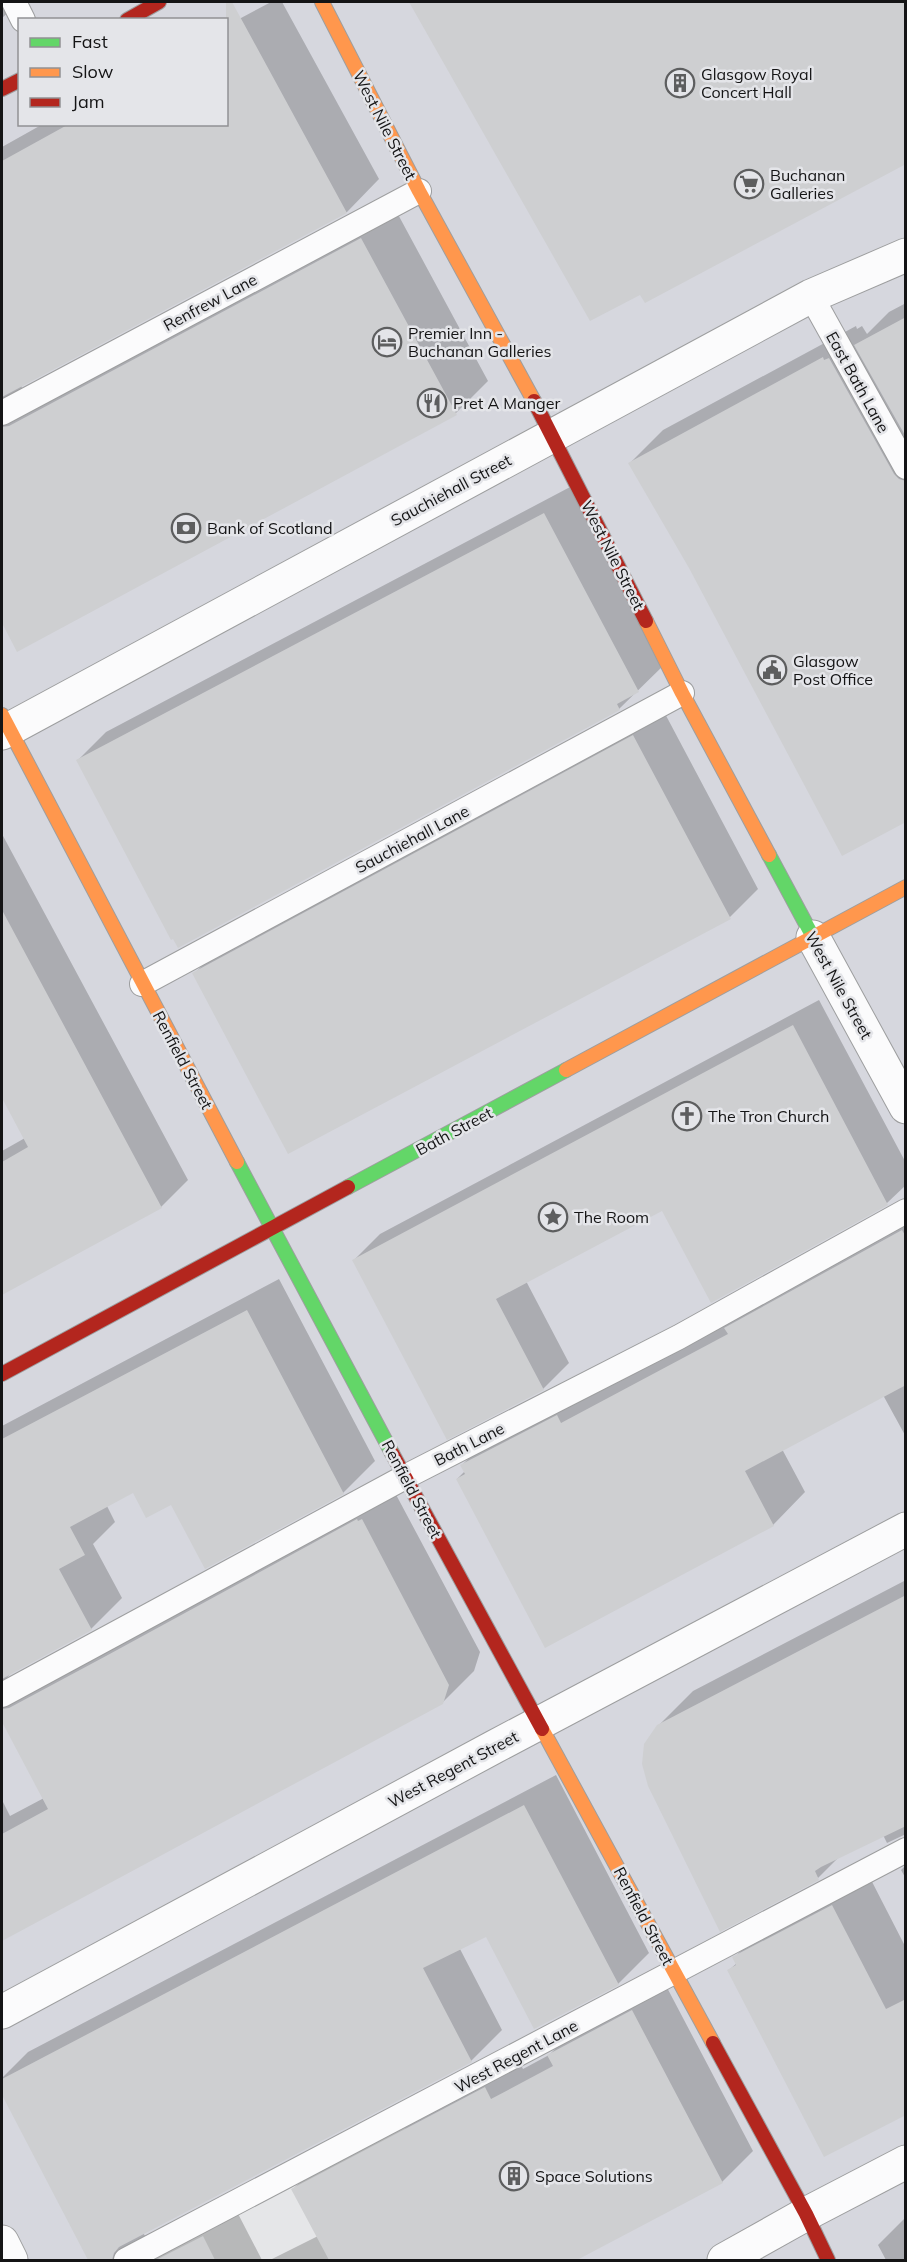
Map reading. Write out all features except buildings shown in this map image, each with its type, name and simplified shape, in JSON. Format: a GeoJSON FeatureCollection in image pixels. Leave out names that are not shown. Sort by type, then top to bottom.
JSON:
{"type":"FeatureCollection","features":[{"type":"Feature","properties":{"kind":"street"},"geometry":{"type":"LineString","coordinates":[[131,18],[159,2]]}},
{"type":"Feature","properties":{"kind":"street","name":"West Nile Street"},"geometry":{"type":"LineString","coordinates":[[322,2],[419,191],[553,435],[682,693],[906,1107]]}},
{"type":"Feature","properties":{"kind":"street"},"geometry":{"type":"LineString","coordinates":[[2,89],[18,81]]}},
{"type":"Feature","properties":{"kind":"street","name":"Sauchiehall Street"},"geometry":{"type":"LineString","coordinates":[[4,725],[812,296],[906,255]]}},
{"type":"Feature","properties":{"kind":"street","name":"Renfield Street"},"geometry":{"type":"LineString","coordinates":[[4,725],[405,1477],[806,2214],[828,2260]]}},
{"type":"Feature","properties":{"kind":"street","name":"Bath Street"},"geometry":{"type":"LineString","coordinates":[[2,1374],[906,887]]}},
{"type":"Feature","properties":{"kind":"street","name":"West Regent Street"},"geometry":{"type":"LineString","coordinates":[[2,2012],[539,1723],[906,1529]]}},
{"type":"Feature","properties":{"kind":"street"},"geometry":{"type":"LineString","coordinates":[[724,2260],[906,2162]]}},
{"type":"Feature","properties":{"kind":"street"},"geometry":{"type":"LineString","coordinates":[[2,2242],[12,2260]]}},
{"type":"Feature","properties":{"kind":"lane"},"geometry":{"type":"LineString","coordinates":[[14,2],[22,18]]}},
{"type":"Feature","properties":{"kind":"lane","name":"Renfrew Lane"},"geometry":{"type":"LineString","coordinates":[[2,413],[419,191]]}},
{"type":"Feature","properties":{"kind":"lane","name":"East Bath Lane"},"geometry":{"type":"LineString","coordinates":[[812,296],[906,467]]}},
{"type":"Feature","properties":{"kind":"lane","name":"Sauchiehall Lane"},"geometry":{"type":"LineString","coordinates":[[142,984],[682,693]]}},
{"type":"Feature","properties":{"kind":"lane","name":"Bath Lane"},"geometry":{"type":"LineString","coordinates":[[2,1695],[405,1477],[679,1337],[906,1211]]}},
{"type":"Feature","properties":{"kind":"lane","name":"West Regent Lane"},"geometry":{"type":"LineString","coordinates":[[126,2260],[906,1850]]}},
{"type":"Feature","properties":{"kind":"shaded area"},"geometry":{"type":"Polygon","coordinates":[[[2,2],[905,2],[905,2260],[482,2260],[418,2138],[394,2120],[126,2260],[2,2260],[2,2]]]}},
{"type":"Feature","properties":{"kind":"traffic: fast"},"geometry":{"type":"LineString","coordinates":[[769,855],[813,937]]}},
{"type":"Feature","properties":{"kind":"traffic: fast"},"geometry":{"type":"LineString","coordinates":[[348,1187],[566,1070]]}},
{"type":"Feature","properties":{"kind":"traffic: fast"},"geometry":{"type":"LineString","coordinates":[[237,1162],[392,1453]]}},
{"type":"Feature","properties":{"kind":"traffic: slow"},"geometry":{"type":"LineString","coordinates":[[322,2],[419,191],[534,401]]}},
{"type":"Feature","properties":{"kind":"traffic: slow"},"geometry":{"type":"LineString","coordinates":[[646,621],[769,855]]}},
{"type":"Feature","properties":{"kind":"traffic: slow"},"geometry":{"type":"LineString","coordinates":[[2,715],[237,1162]]}},
{"type":"Feature","properties":{"kind":"traffic: slow"},"geometry":{"type":"LineString","coordinates":[[566,1070],[906,887]]}},
{"type":"Feature","properties":{"kind":"traffic: slow"},"geometry":{"type":"LineString","coordinates":[[542,1729],[713,2043]]}},
{"type":"Feature","properties":{"kind":"traffic: jam"},"geometry":{"type":"LineString","coordinates":[[131,18],[159,2]]}},
{"type":"Feature","properties":{"kind":"traffic: jam"},"geometry":{"type":"LineString","coordinates":[[2,89],[18,81]]}},
{"type":"Feature","properties":{"kind":"traffic: jam"},"geometry":{"type":"LineString","coordinates":[[534,401],[646,621]]}},
{"type":"Feature","properties":{"kind":"traffic: jam"},"geometry":{"type":"LineString","coordinates":[[2,1374],[348,1187]]}},
{"type":"Feature","properties":{"kind":"traffic: jam"},"geometry":{"type":"LineString","coordinates":[[392,1453],[542,1729]]}},
{"type":"Feature","properties":{"kind":"traffic: jam"},"geometry":{"type":"LineString","coordinates":[[713,2043],[806,2214],[828,2260]]}},
{"type":"Feature","properties":{"kind":"place","name":"Glasgow Royal Concert Hall"},"geometry":{"type":"Point","coordinates":[680,83]}},
{"type":"Feature","properties":{"kind":"place","name":"Buchanan Galleries"},"geometry":{"type":"Point","coordinates":[749,184]}},
{"type":"Feature","properties":{"kind":"place","name":"Premier Inn - Buchanan Galleries"},"geometry":{"type":"Point","coordinates":[387,342]}},
{"type":"Feature","properties":{"kind":"place","name":"Pret A Manger"},"geometry":{"type":"Point","coordinates":[432,403]}},
{"type":"Feature","properties":{"kind":"place","name":"Bank of Scotland"},"geometry":{"type":"Point","coordinates":[186,528]}},
{"type":"Feature","properties":{"kind":"place","name":"Glasgow Post Office"},"geometry":{"type":"Point","coordinates":[772,670]}},
{"type":"Feature","properties":{"kind":"place","name":"The Tron Church"},"geometry":{"type":"Point","coordinates":[687,1116]}},
{"type":"Feature","properties":{"kind":"place","name":"The Room"},"geometry":{"type":"Point","coordinates":[553,1217]}},
{"type":"Feature","properties":{"kind":"place","name":"Space Solutions"},"geometry":{"type":"Point","coordinates":[514,2176]}}]}
